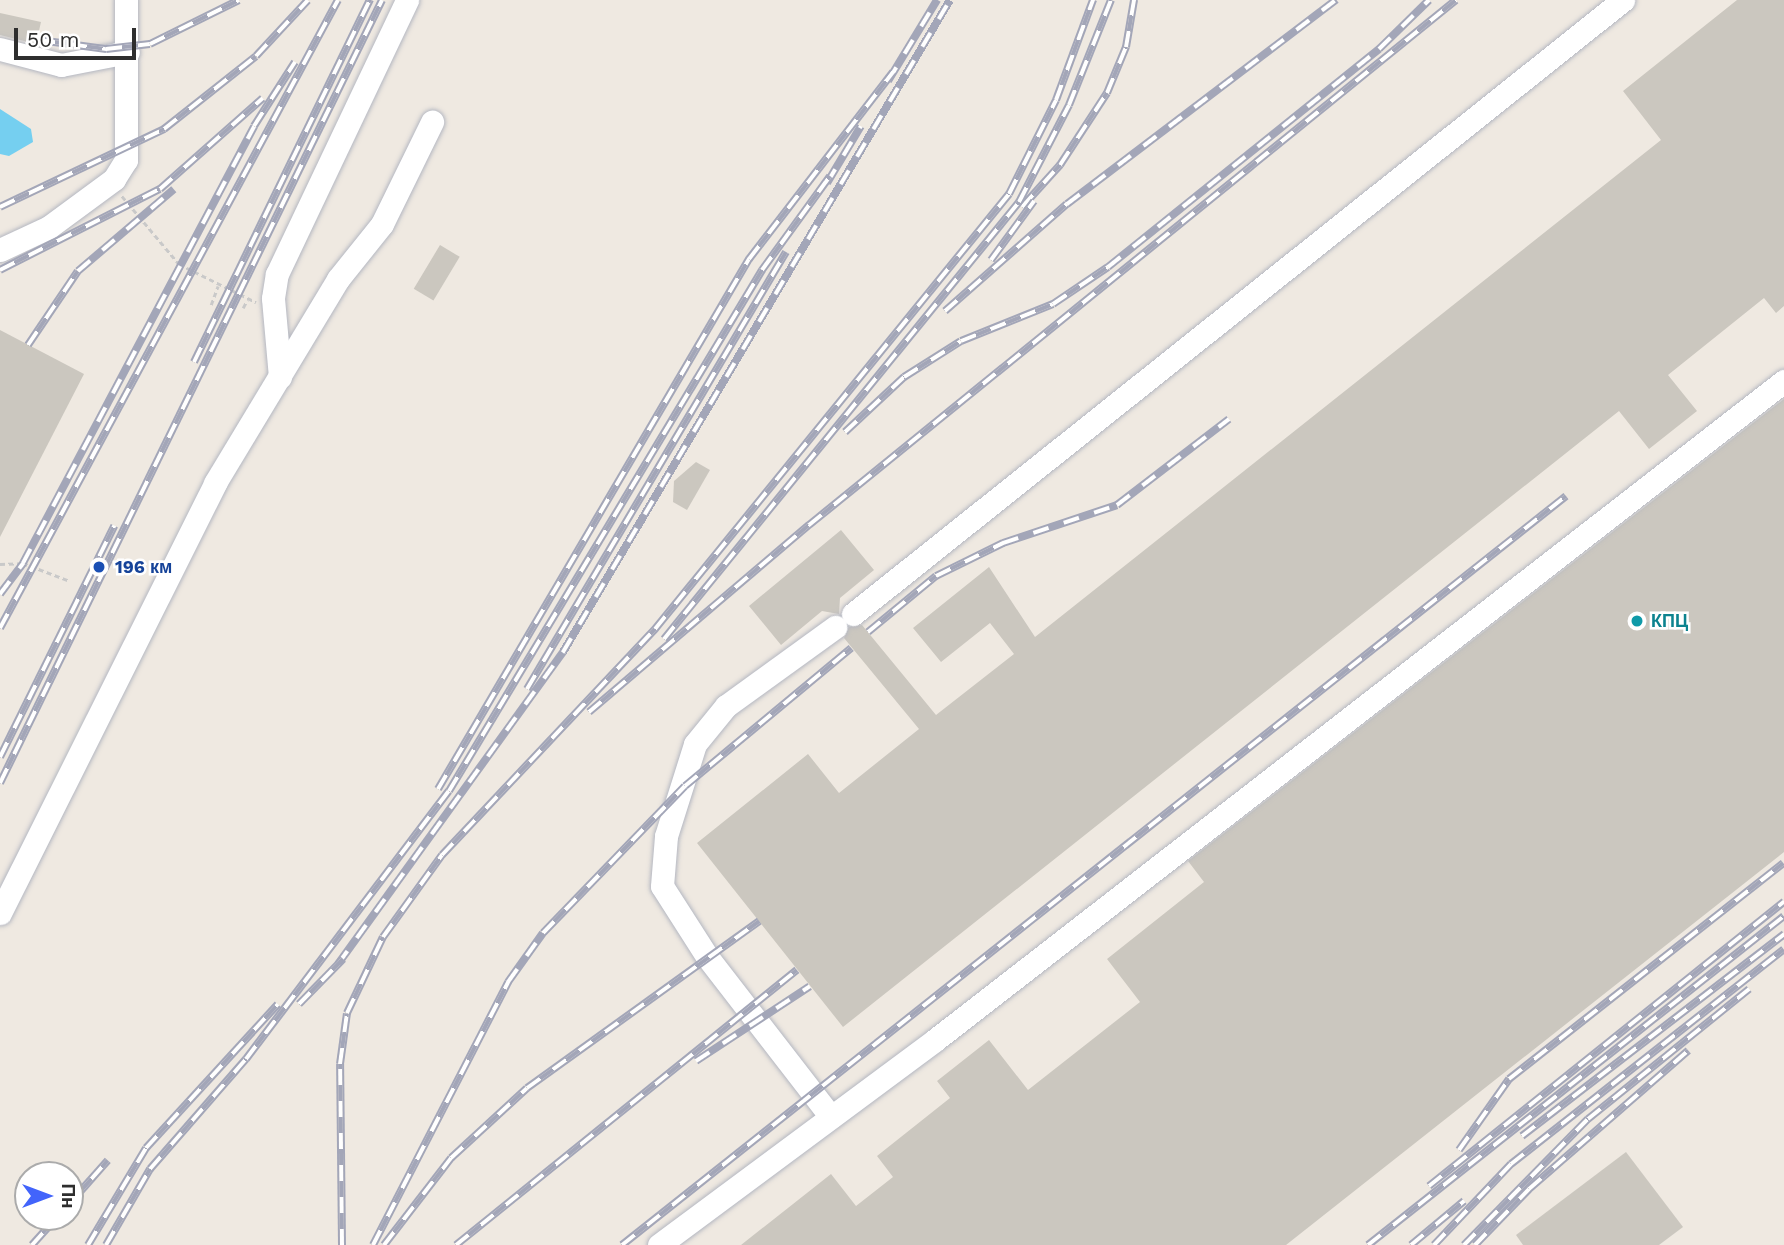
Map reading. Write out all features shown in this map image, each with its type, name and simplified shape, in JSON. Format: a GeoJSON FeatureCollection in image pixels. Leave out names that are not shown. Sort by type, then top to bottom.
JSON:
{"type":"FeatureCollection","features":[{"type":"Feature","properties":{"kind":"lane"},"geometry":{"type":"LineString","coordinates":[[0,250],[49,227],[109,183],[126,160],[126,0]]}},
{"type":"Feature","properties":{"kind":"lane"},"geometry":{"type":"LineString","coordinates":[[280,377],[272,299],[287,246],[407,0]]}},
{"type":"Feature","properties":{"kind":"lane"},"geometry":{"type":"LineString","coordinates":[[831,1117],[708,958],[662,886],[666,836],[695,744],[726,706],[844,620],[1623,0]]}},
{"type":"Feature","properties":{"kind":"lane"},"geometry":{"type":"LineString","coordinates":[[0,50],[61,65],[128,52]]}},
{"type":"Feature","properties":{"kind":"lane"},"geometry":{"type":"LineString","coordinates":[[0,913],[215,483],[338,279],[382,224],[432,122]]}},
{"type":"Feature","properties":{"kind":"lane"},"geometry":{"type":"LineString","coordinates":[[659,1245],[831,1117],[1784,381]]}},
{"type":"Feature","properties":{"kind":"path"},"geometry":{"type":"LineString","coordinates":[[109,183],[179,264],[247,300],[272,299]]}},
{"type":"Feature","properties":{"kind":"path"},"geometry":{"type":"LineString","coordinates":[[211,305],[218,286]]}},
{"type":"Feature","properties":{"kind":"path"},"geometry":{"type":"LineString","coordinates":[[243,308],[247,300]]}},
{"type":"Feature","properties":{"kind":"path"},"geometry":{"type":"LineString","coordinates":[[0,564],[23,563],[70,581]]}},
{"type":"Feature","properties":{"kind":"water"},"geometry":{"type":"Polygon","coordinates":[[[0,109],[31,129],[33,142],[9,156],[0,154],[0,109]]]}},
{"type":"Feature","properties":{"kind":"building"},"geometry":{"type":"Polygon","coordinates":[[[1737,0],[1784,0],[1784,306],[1776,313],[1764,298],[1668,375],[1697,411],[1649,449],[1619,411],[843,1027],[697,843],[808,754],[839,793],[919,729],[844,638],[849,627],[862,625],[936,715],[1014,654],[990,623],[941,662],[913,628],[989,567],[1035,637],[1661,140],[1623,91],[1737,0]]]}},
{"type":"Feature","properties":{"kind":"building"},"geometry":{"type":"Polygon","coordinates":[[[0,13],[41,22],[36,44],[0,35],[0,13]]]}},
{"type":"Feature","properties":{"kind":"building"},"geometry":{"type":"Polygon","coordinates":[[[440,245],[460,257],[433,301],[414,289],[440,245]]]}},
{"type":"Feature","properties":{"kind":"building"},"geometry":{"type":"Polygon","coordinates":[[[0,330],[84,374],[0,537],[0,330]]]}},
{"type":"Feature","properties":{"kind":"building","name":"КПЦ"},"geometry":{"type":"Polygon","coordinates":[[[1784,399],[1784,852],[1286,1245],[741,1245],[831,1174],[856,1206],[893,1177],[877,1156],[950,1098],[937,1081],[989,1040],[1028,1090],[1140,1002],[1107,959],[1204,882],[1188,861],[1784,399]]]}},
{"type":"Feature","properties":{"kind":"building"},"geometry":{"type":"Polygon","coordinates":[[[696,462],[710,470],[687,510],[673,502],[674,481],[696,462]]]}},
{"type":"Feature","properties":{"kind":"building"},"geometry":{"type":"Polygon","coordinates":[[[841,530],[874,570],[840,598],[839,614],[822,611],[781,645],[749,606],[841,530]]]}},
{"type":"Feature","properties":{"kind":"building"},"geometry":{"type":"Polygon","coordinates":[[[1626,1152],[1683,1227],[1659,1245],[1523,1245],[1516,1235],[1626,1152]]]}},
{"type":"Feature","properties":{"kind":"railway"},"geometry":{"type":"LineString","coordinates":[[39,40],[106,49],[150,44],[239,0]]}},
{"type":"Feature","properties":{"kind":"railway"},"geometry":{"type":"LineString","coordinates":[[0,207],[164,129],[256,56],[308,0]]}},
{"type":"Feature","properties":{"kind":"railway"},"geometry":{"type":"LineString","coordinates":[[0,628],[338,0]]}},
{"type":"Feature","properties":{"kind":"railway"},"geometry":{"type":"LineString","coordinates":[[194,362],[370,0]]}},
{"type":"Feature","properties":{"kind":"railway"},"geometry":{"type":"LineString","coordinates":[[0,783],[382,0]]}},
{"type":"Feature","properties":{"kind":"railway"},"geometry":{"type":"LineString","coordinates":[[888,81],[937,0]]}},
{"type":"Feature","properties":{"kind":"railway"},"geometry":{"type":"LineString","coordinates":[[338,964],[563,652],[950,0]]}},
{"type":"Feature","properties":{"kind":"railway"},"geometry":{"type":"LineString","coordinates":[[342,1245],[340,1064],[347,1013],[383,937],[442,855],[655,629],[1009,194],[1056,100],[1093,0]]}},
{"type":"Feature","properties":{"kind":"railway"},"geometry":{"type":"LineString","coordinates":[[664,639],[1019,202],[1069,105],[1111,0]]}},
{"type":"Feature","properties":{"kind":"railway"},"geometry":{"type":"LineString","coordinates":[[1022,207],[1060,165],[1107,93],[1126,47],[1134,0]]}},
{"type":"Feature","properties":{"kind":"railway"},"geometry":{"type":"LineString","coordinates":[[945,311],[1067,204],[1336,0]]}},
{"type":"Feature","properties":{"kind":"railway"},"geometry":{"type":"LineString","coordinates":[[845,432],[904,377],[961,341],[1053,304],[1108,267],[1379,49],[1429,0]]}},
{"type":"Feature","properties":{"kind":"railway"},"geometry":{"type":"LineString","coordinates":[[589,712],[809,525],[1456,0]]}},
{"type":"Feature","properties":{"kind":"railway"},"geometry":{"type":"LineString","coordinates":[[0,594],[23,563],[254,126],[295,62]]}},
{"type":"Feature","properties":{"kind":"railway"},"geometry":{"type":"LineString","coordinates":[[438,789],[749,259],[893,72]]}},
{"type":"Feature","properties":{"kind":"railway"},"geometry":{"type":"LineString","coordinates":[[0,270],[160,189],[263,98]]}},
{"type":"Feature","properties":{"kind":"railway"},"geometry":{"type":"LineString","coordinates":[[827,183],[861,126]]}},
{"type":"Feature","properties":{"kind":"railway"},"geometry":{"type":"LineString","coordinates":[[106,1245],[150,1169],[246,1059],[449,791],[762,270],[830,176]]}},
{"type":"Feature","properties":{"kind":"railway"},"geometry":{"type":"LineString","coordinates":[[28,345],[78,271],[174,189]]}},
{"type":"Feature","properties":{"kind":"railway"},"geometry":{"type":"LineString","coordinates":[[991,260],[1034,201]]}},
{"type":"Feature","properties":{"kind":"railway"},"geometry":{"type":"LineString","coordinates":[[527,689],[786,252]]}},
{"type":"Feature","properties":{"kind":"railway"},"geometry":{"type":"LineString","coordinates":[[868,632],[936,576],[1003,543],[1117,505],[1229,419]]}},
{"type":"Feature","properties":{"kind":"railway"},"geometry":{"type":"LineString","coordinates":[[622,1245],[1566,496]]}},
{"type":"Feature","properties":{"kind":"railway"},"geometry":{"type":"LineString","coordinates":[[0,757],[114,526]]}},
{"type":"Feature","properties":{"kind":"railway"},"geometry":{"type":"LineString","coordinates":[[373,1245],[508,982],[543,933],[685,786],[851,648]]}},
{"type":"Feature","properties":{"kind":"railway"},"geometry":{"type":"LineString","coordinates":[[1459,1150],[1509,1079],[1783,863]]}},
{"type":"Feature","properties":{"kind":"railway"},"geometry":{"type":"LineString","coordinates":[[1429,1186],[1784,902]]}},
{"type":"Feature","properties":{"kind":"railway"},"geometry":{"type":"LineString","coordinates":[[1368,1245],[1784,916]]}},
{"type":"Feature","properties":{"kind":"railway"},"geometry":{"type":"LineString","coordinates":[[384,1245],[451,1158],[527,1088],[759,921]]}},
{"type":"Feature","properties":{"kind":"railway"},"geometry":{"type":"LineString","coordinates":[[1522,1136],[1784,934]]}},
{"type":"Feature","properties":{"kind":"railway"},"geometry":{"type":"LineString","coordinates":[[1434,1245],[1511,1164],[1784,949]]}},
{"type":"Feature","properties":{"kind":"railway"},"geometry":{"type":"LineString","coordinates":[[299,1004],[343,959]]}},
{"type":"Feature","properties":{"kind":"railway"},"geometry":{"type":"LineString","coordinates":[[456,1245],[797,970]]}},
{"type":"Feature","properties":{"kind":"railway"},"geometry":{"type":"LineString","coordinates":[[696,1061],[810,986]]}},
{"type":"Feature","properties":{"kind":"railway"},"geometry":{"type":"LineString","coordinates":[[1464,1245],[1588,1119],[1749,989]]}},
{"type":"Feature","properties":{"kind":"railway"},"geometry":{"type":"LineString","coordinates":[[88,1245],[146,1148],[278,1004]]}},
{"type":"Feature","properties":{"kind":"railway"},"geometry":{"type":"LineString","coordinates":[[1475,1245],[1529,1189],[1688,1051]]}},
{"type":"Feature","properties":{"kind":"railway"},"geometry":{"type":"LineString","coordinates":[[84,1187],[108,1160]]}},
{"type":"Feature","properties":{"kind":"railway"},"geometry":{"type":"LineString","coordinates":[[1411,1245],[1464,1201]]}},
{"type":"Feature","properties":{"kind":"railway"},"geometry":{"type":"LineString","coordinates":[[32,1245],[44,1231]]}},
{"type":"Feature","properties":{"kind":"place","name":"196 км"},"geometry":{"type":"Point","coordinates":[99,567]}},
{"type":"Feature","properties":{"kind":"place","name":"КПЦ"},"geometry":{"type":"Point","coordinates":[1637,621]}}]}
